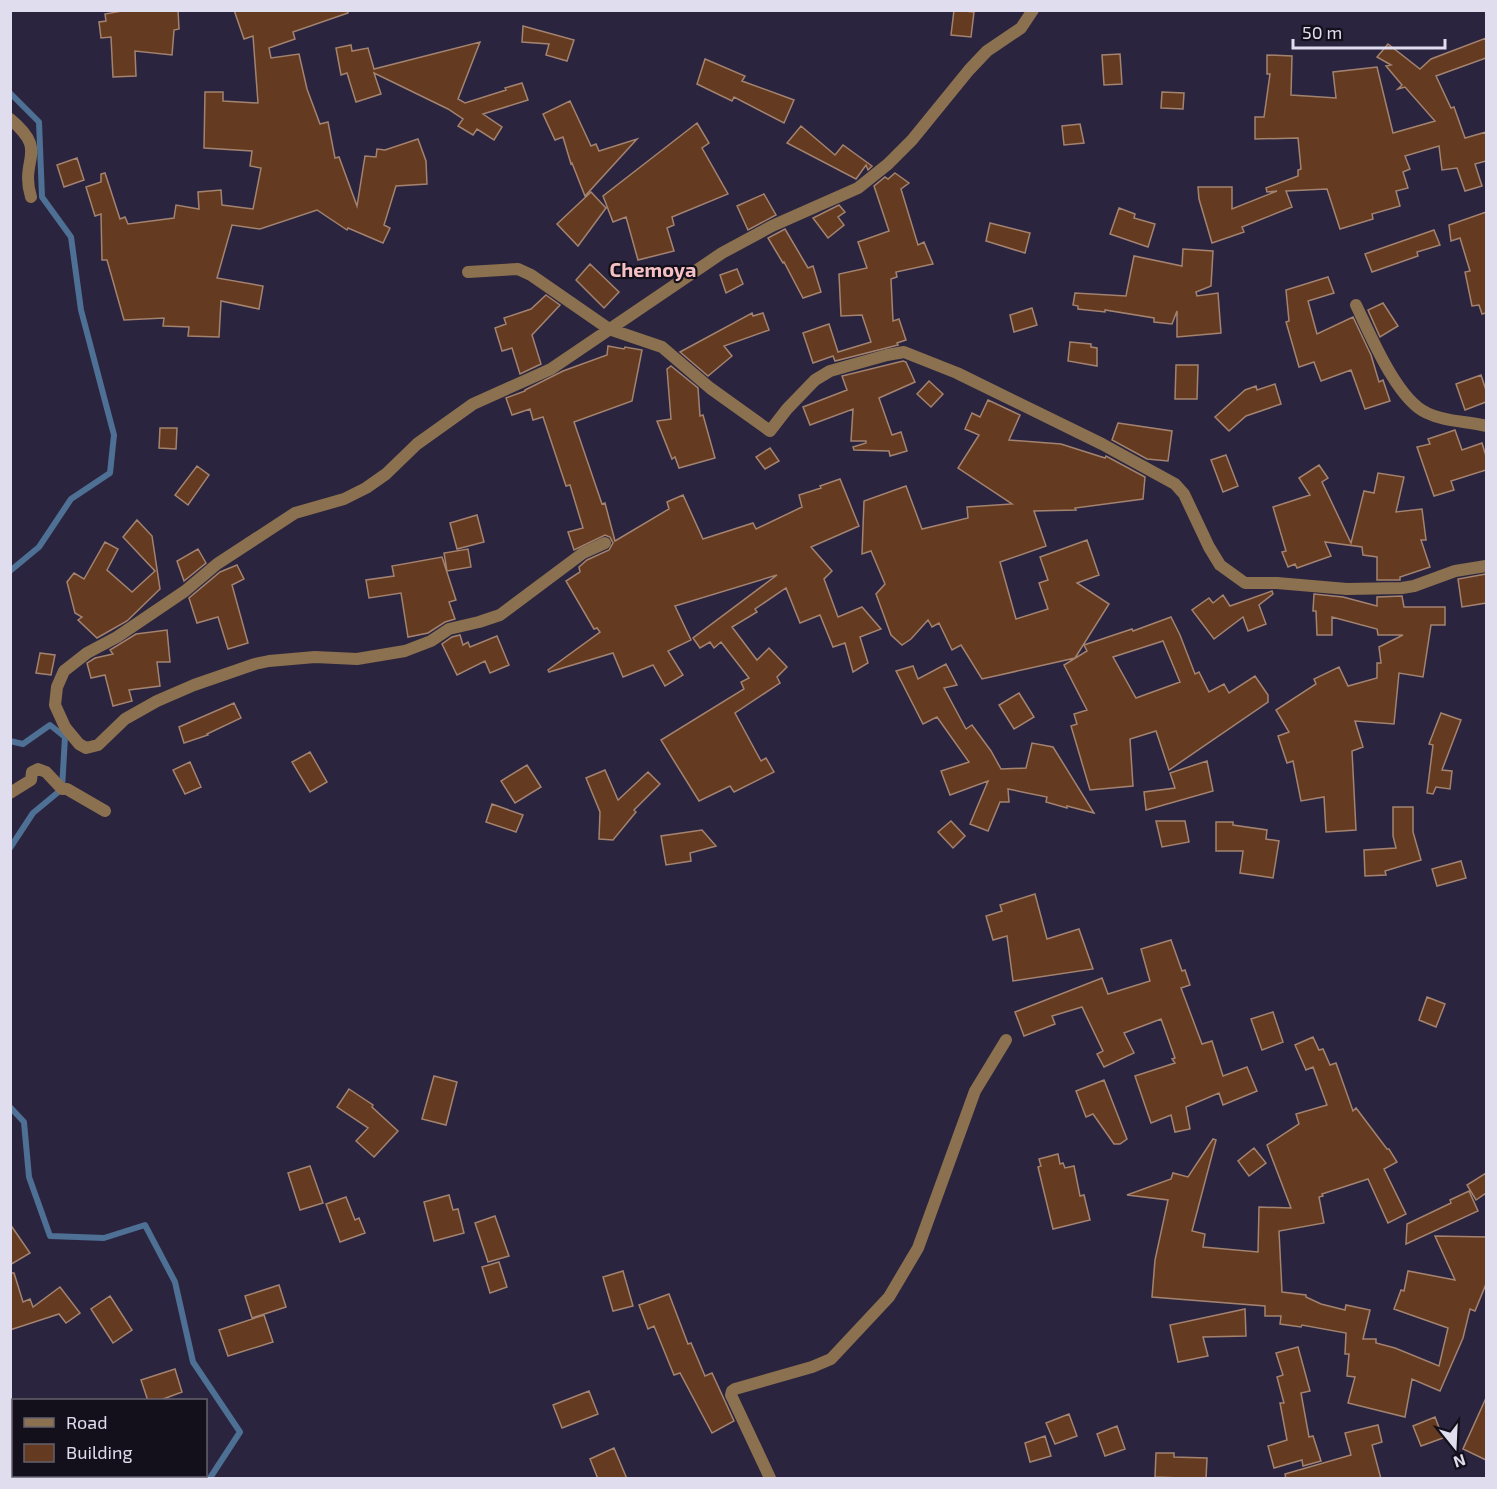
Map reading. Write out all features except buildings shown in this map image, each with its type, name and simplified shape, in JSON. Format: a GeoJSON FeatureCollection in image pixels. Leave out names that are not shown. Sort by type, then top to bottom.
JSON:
{"type":"FeatureCollection","features":[{"type":"Feature","properties":{"kind":"street"},"geometry":{"type":"LineString","coordinates":[[605,543],[583,553],[500,615],[449,629],[431,641],[405,651],[357,659],[315,657],[255,664],[194,685],[157,701],[125,718],[98,745],[86,748],[79,744],[65,727],[55,705],[57,687],[64,671],[87,653],[117,637],[185,591],[217,564],[246,544],[295,513],[344,499],[366,488],[386,474],[417,444],[473,404],[551,369],[577,354],[609,328],[722,254],[772,226],[858,188],[888,164],[912,140],[969,70],[987,51],[1021,28],[1033,10]]}},
{"type":"Feature","properties":{"kind":"street"},"geometry":{"type":"LineString","coordinates":[[10,119],[29,137],[33,152],[27,172],[27,185],[31,197]]}},
{"type":"Feature","properties":{"kind":"street"},"geometry":{"type":"LineString","coordinates":[[468,272],[518,269],[556,291],[609,328],[662,347],[719,394],[771,431],[787,409],[815,380],[830,371],[904,352],[957,373],[1092,439],[1175,484],[1184,494],[1220,565],[1245,582],[1347,589],[1402,588],[1455,571],[1486,566]]}},
{"type":"Feature","properties":{"kind":"street"},"geometry":{"type":"LineString","coordinates":[[1356,304],[1389,370],[1417,408],[1428,414],[1447,419],[1486,426]]}},
{"type":"Feature","properties":{"kind":"street"},"geometry":{"type":"LineString","coordinates":[[10,793],[31,780],[32,772],[38,769],[46,772],[62,789],[67,789],[105,811]]}},
{"type":"Feature","properties":{"kind":"street"},"geometry":{"type":"LineString","coordinates":[[770,1479],[731,1395],[732,1392],[735,1389],[812,1367],[831,1359],[889,1297],[918,1248],[975,1091],[1006,1040]]}},
{"type":"Feature","properties":{"kind":"waterway"},"geometry":{"type":"LineString","coordinates":[[10,93],[39,122],[42,197],[71,237],[81,310],[114,435],[110,473],[71,499],[39,547],[10,571]]}},
{"type":"Feature","properties":{"kind":"waterway"},"geometry":{"type":"LineString","coordinates":[[10,741],[23,744],[50,725],[65,737],[62,789],[33,813],[10,848]]}},
{"type":"Feature","properties":{"kind":"waterway"},"geometry":{"type":"LineString","coordinates":[[10,1107],[24,1122],[29,1177],[50,1236],[104,1238],[145,1225],[175,1282],[193,1362],[240,1432],[210,1478]]}},
{"type":"Feature","properties":{"kind":"district","name":"Chemoya"},"geometry":{"type":"Point","coordinates":[653,270]}}]}
